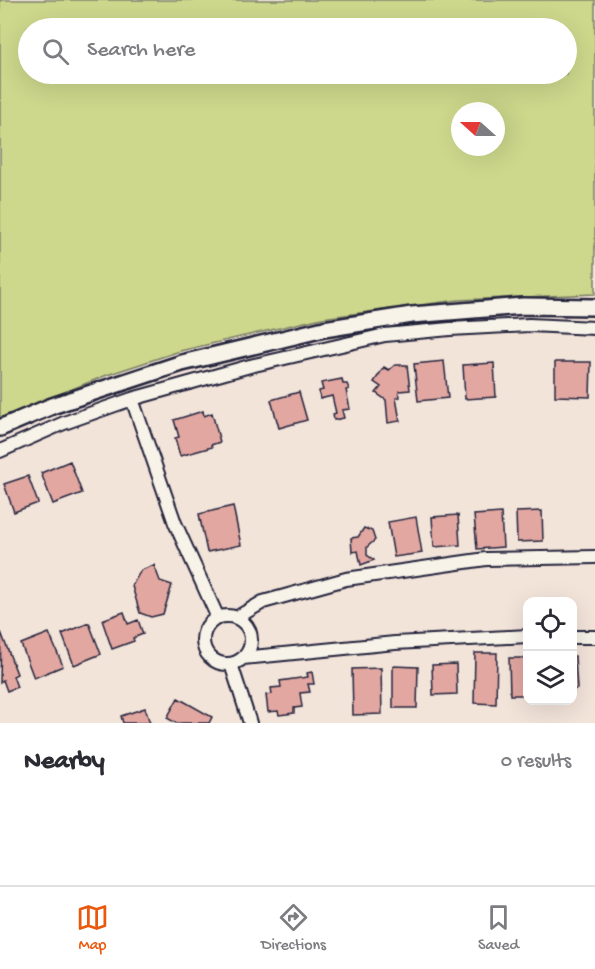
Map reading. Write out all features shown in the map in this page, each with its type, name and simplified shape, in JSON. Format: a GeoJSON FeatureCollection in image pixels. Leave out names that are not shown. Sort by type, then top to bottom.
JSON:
{"type":"FeatureCollection","features":[{"type":"Feature","properties":{"kind":"street"},"geometry":{"type":"LineString","coordinates":[[0,428],[52,406],[182,363],[324,329],[412,315],[523,306],[595,307]]}},
{"type":"Feature","properties":{"kind":"street"},"geometry":{"type":"LineString","coordinates":[[0,452],[64,423],[132,399],[250,366],[385,335],[529,325],[595,328]]}},
{"type":"Feature","properties":{"kind":"street"},"geometry":{"type":"LineString","coordinates":[[132,399],[175,523],[218,618]]}},
{"type":"Feature","properties":{"kind":"street"},"geometry":{"type":"LineString","coordinates":[[236,618],[263,602],[346,579],[486,559],[595,557]]}},
{"type":"Feature","properties":{"kind":"street"},"geometry":{"type":"LineString","coordinates":[[243,658],[250,646],[250,635],[245,625],[236,618],[227,616],[208,624],[203,635],[204,647],[210,657],[220,663],[231,664],[243,658],[395,643],[523,636]]}},
{"type":"Feature","properties":{"kind":"street"},"geometry":{"type":"LineString","coordinates":[[577,637],[595,638]]}},
{"type":"Feature","properties":{"kind":"street"},"geometry":{"type":"LineString","coordinates":[[231,664],[250,723]]}},
{"type":"Feature","properties":{"kind":"green space"},"geometry":{"type":"Polygon","coordinates":[[[0,0],[595,0],[595,294],[458,300],[322,318],[180,351],[107,375],[0,418],[0,0]]]}},
{"type":"Feature","properties":{"kind":"building"},"geometry":{"type":"Polygon","coordinates":[[[444,361],[448,398],[418,401],[414,364],[444,361]]]}},
{"type":"Feature","properties":{"kind":"building"},"geometry":{"type":"Polygon","coordinates":[[[555,362],[591,362],[590,397],[555,396],[555,362]]]}},
{"type":"Feature","properties":{"kind":"building"},"geometry":{"type":"Polygon","coordinates":[[[494,363],[496,397],[465,399],[463,365],[494,363]]]}},
{"type":"Feature","properties":{"kind":"building"},"geometry":{"type":"Polygon","coordinates":[[[395,365],[407,365],[410,390],[399,391],[400,397],[396,398],[400,421],[388,423],[386,400],[376,393],[381,387],[374,382],[384,367],[389,370],[395,365]]]}},
{"type":"Feature","properties":{"kind":"building"},"geometry":{"type":"Polygon","coordinates":[[[342,379],[343,384],[347,384],[349,389],[346,390],[350,409],[342,410],[344,418],[334,420],[333,414],[336,413],[332,396],[320,399],[319,391],[323,390],[321,383],[342,379]]]}},
{"type":"Feature","properties":{"kind":"building"},"geometry":{"type":"Polygon","coordinates":[[[299,392],[307,420],[279,428],[271,400],[299,392]]]}},
{"type":"Feature","properties":{"kind":"building"},"geometry":{"type":"Polygon","coordinates":[[[203,411],[204,416],[212,413],[220,442],[211,445],[212,447],[180,456],[175,438],[179,437],[174,420],[203,411]]]}},
{"type":"Feature","properties":{"kind":"building"},"geometry":{"type":"Polygon","coordinates":[[[70,461],[82,493],[53,504],[41,473],[70,461]]]}},
{"type":"Feature","properties":{"kind":"building"},"geometry":{"type":"Polygon","coordinates":[[[28,476],[38,503],[14,512],[4,484],[28,476]]]}},
{"type":"Feature","properties":{"kind":"building"},"geometry":{"type":"Polygon","coordinates":[[[233,506],[241,545],[207,552],[199,514],[233,506]]]}},
{"type":"Feature","properties":{"kind":"building"},"geometry":{"type":"Polygon","coordinates":[[[542,511],[543,541],[517,542],[516,512],[542,511]]]}},
{"type":"Feature","properties":{"kind":"building"},"geometry":{"type":"Polygon","coordinates":[[[501,513],[503,547],[477,549],[474,515],[501,513]]]}},
{"type":"Feature","properties":{"kind":"building"},"geometry":{"type":"Polygon","coordinates":[[[458,515],[460,545],[434,547],[432,517],[458,515]]]}},
{"type":"Feature","properties":{"kind":"building"},"geometry":{"type":"Polygon","coordinates":[[[416,517],[422,553],[394,557],[388,522],[416,517]]]}},
{"type":"Feature","properties":{"kind":"building"},"geometry":{"type":"Polygon","coordinates":[[[364,528],[372,531],[375,540],[367,547],[367,555],[374,560],[361,565],[358,551],[352,552],[351,538],[358,537],[364,528]]]}},
{"type":"Feature","properties":{"kind":"building"},"geometry":{"type":"Polygon","coordinates":[[[154,565],[160,581],[172,585],[163,614],[151,617],[140,613],[132,586],[141,570],[154,565]]]}},
{"type":"Feature","properties":{"kind":"building"},"geometry":{"type":"Polygon","coordinates":[[[124,612],[128,624],[138,620],[143,634],[133,638],[134,641],[112,649],[102,620],[124,612]]]}},
{"type":"Feature","properties":{"kind":"building"},"geometry":{"type":"Polygon","coordinates":[[[89,623],[101,654],[74,665],[62,634],[89,623]]]}},
{"type":"Feature","properties":{"kind":"building"},"geometry":{"type":"Polygon","coordinates":[[[1,632],[17,674],[13,676],[17,687],[7,691],[3,680],[0,682],[1,632]]]}},
{"type":"Feature","properties":{"kind":"building"},"geometry":{"type":"Polygon","coordinates":[[[49,633],[63,666],[34,678],[21,644],[49,633]]]}},
{"type":"Feature","properties":{"kind":"building"},"geometry":{"type":"Polygon","coordinates":[[[475,653],[497,653],[496,704],[474,703],[475,653]]]}},
{"type":"Feature","properties":{"kind":"building"},"geometry":{"type":"Polygon","coordinates":[[[509,658],[523,658],[523,695],[510,695],[509,658]]]}},
{"type":"Feature","properties":{"kind":"building"},"geometry":{"type":"Polygon","coordinates":[[[456,664],[457,694],[433,695],[432,665],[456,664]]]}},
{"type":"Feature","properties":{"kind":"building"},"geometry":{"type":"Polygon","coordinates":[[[393,666],[418,667],[417,708],[393,708],[393,666]]]}},
{"type":"Feature","properties":{"kind":"building"},"geometry":{"type":"Polygon","coordinates":[[[381,668],[382,714],[353,715],[352,669],[381,668]]]}},
{"type":"Feature","properties":{"kind":"building"},"geometry":{"type":"Polygon","coordinates":[[[312,672],[314,684],[308,684],[310,692],[300,693],[302,707],[294,708],[294,713],[279,715],[278,711],[268,712],[266,695],[272,694],[271,688],[281,687],[280,681],[308,677],[307,673],[312,672]]]}},
{"type":"Feature","properties":{"kind":"building"},"geometry":{"type":"Polygon","coordinates":[[[178,698],[212,717],[209,723],[176,723],[167,718],[178,698]]]}},
{"type":"Feature","properties":{"kind":"building"},"geometry":{"type":"Polygon","coordinates":[[[145,708],[150,723],[123,723],[121,716],[145,708]]]}}]}
